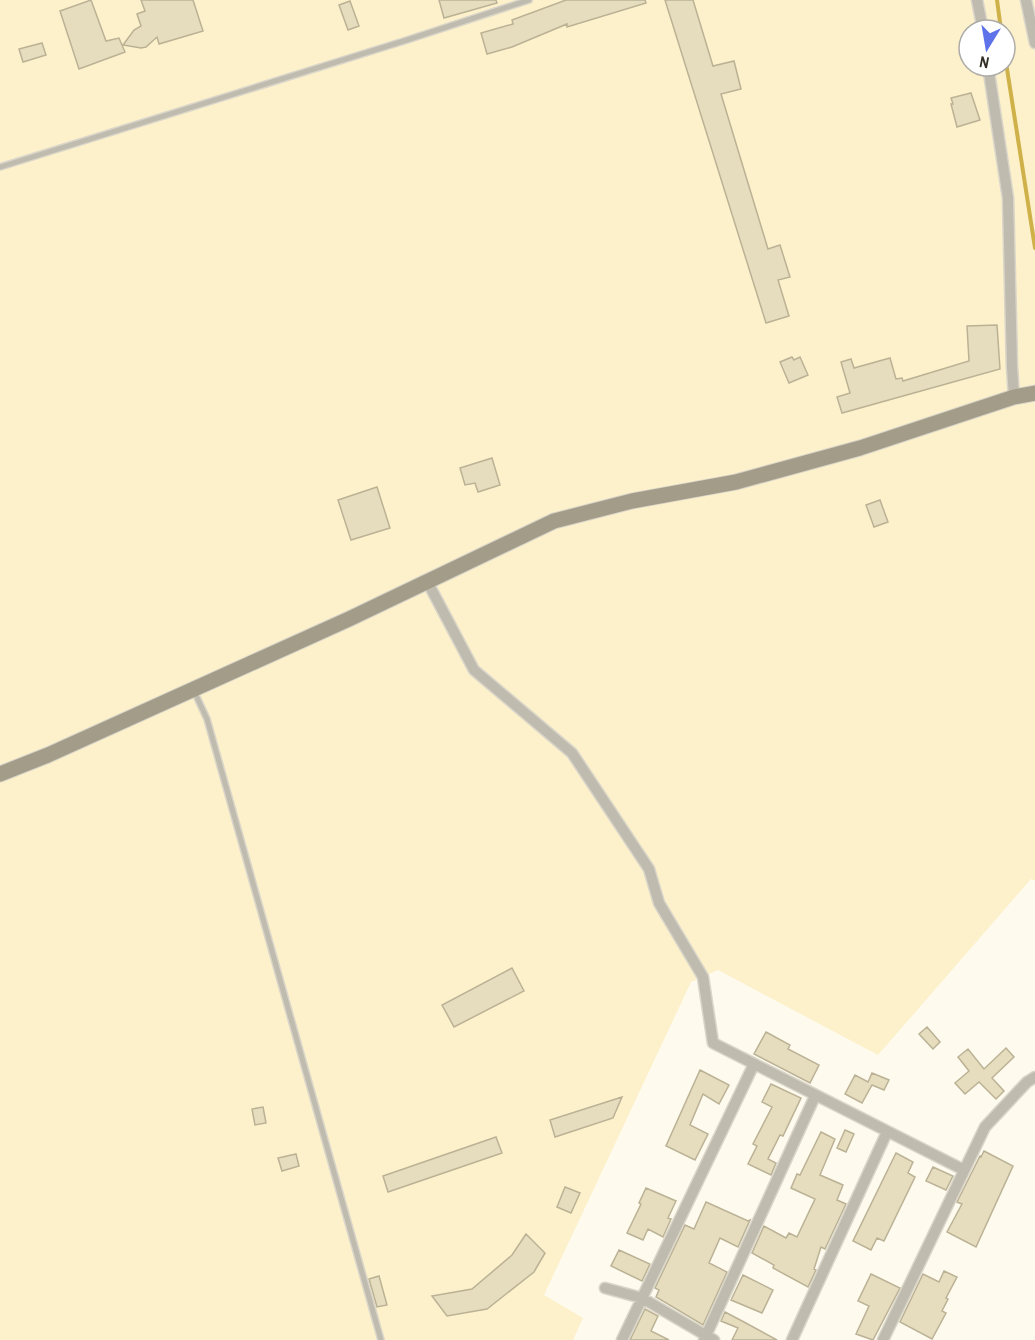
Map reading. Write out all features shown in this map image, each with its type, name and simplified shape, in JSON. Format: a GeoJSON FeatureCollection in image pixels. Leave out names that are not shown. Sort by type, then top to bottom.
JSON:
{"type":"FeatureCollection","features":[{"type":"Feature","properties":{"kind":"main road"},"geometry":{"type":"LineString","coordinates":[[0,774],[349,619],[554,521],[632,501],[736,482],[860,448],[1024,395]]}},
{"type":"Feature","properties":{"kind":"street"},"geometry":{"type":"LineString","coordinates":[[977,0],[980,18]]}},
{"type":"Feature","properties":{"kind":"street"},"geometry":{"type":"LineString","coordinates":[[1026,0],[1035,43]]}},
{"type":"Feature","properties":{"kind":"street"},"geometry":{"type":"LineString","coordinates":[[990,78],[1008,198],[1012,367],[1024,395]]}},
{"type":"Feature","properties":{"kind":"street"},"geometry":{"type":"LineString","coordinates":[[427,581],[474,669],[572,753],[649,869],[658,903],[703,977],[712,1043],[964,1170]]}},
{"type":"Feature","properties":{"kind":"street"},"geometry":{"type":"LineString","coordinates":[[622,1340],[754,1064]]}},
{"type":"Feature","properties":{"kind":"street"},"geometry":{"type":"LineString","coordinates":[[883,1340],[985,1127],[1027,1082],[1035,1077]]}},
{"type":"Feature","properties":{"kind":"street"},"geometry":{"type":"LineString","coordinates":[[605,1288],[642,1298],[708,1339],[815,1096]]}},
{"type":"Feature","properties":{"kind":"street"},"geometry":{"type":"LineString","coordinates":[[792,1340],[887,1132]]}},
{"type":"Feature","properties":{"kind":"lane"},"geometry":{"type":"LineString","coordinates":[[0,167],[529,0]]}},
{"type":"Feature","properties":{"kind":"lane"},"geometry":{"type":"LineString","coordinates":[[193,688],[207,719],[381,1340]]}},
{"type":"Feature","properties":{"kind":"shaded area"},"geometry":{"type":"Polygon","coordinates":[[[0,0],[1035,0],[1035,881],[1031,879],[878,1055],[718,970],[691,982],[544,1295],[583,1318],[573,1340],[0,1340],[0,0]]]}},
{"type":"Feature","properties":{"kind":"building"},"geometry":{"type":"Polygon","coordinates":[[[91,0],[106,41],[119,38],[125,52],[79,69],[60,11],[91,0]]]}},
{"type":"Feature","properties":{"kind":"building"},"geometry":{"type":"Polygon","coordinates":[[[141,0],[193,0],[203,31],[159,44],[157,37],[146,47],[141,48],[123,45],[134,30],[141,26],[137,14],[145,11],[141,0]]]}},
{"type":"Feature","properties":{"kind":"building"},"geometry":{"type":"Polygon","coordinates":[[[439,0],[496,0],[497,3],[444,18],[439,0]]]}},
{"type":"Feature","properties":{"kind":"building"},"geometry":{"type":"Polygon","coordinates":[[[566,0],[645,0],[646,3],[567,27],[567,24],[512,47],[487,54],[481,33],[513,24],[512,20],[566,0]]]}},
{"type":"Feature","properties":{"kind":"building"},"geometry":{"type":"Polygon","coordinates":[[[665,0],[693,0],[713,66],[734,61],[741,89],[721,94],[768,249],[780,245],[790,277],[778,280],[789,316],[766,323],[665,0]]]}},
{"type":"Feature","properties":{"kind":"building"},"geometry":{"type":"Polygon","coordinates":[[[350,1],[359,26],[348,30],[339,5],[350,1]]]}},
{"type":"Feature","properties":{"kind":"building"},"geometry":{"type":"Polygon","coordinates":[[[42,43],[46,55],[23,62],[19,49],[42,43]]]}},
{"type":"Feature","properties":{"kind":"building"},"geometry":{"type":"Polygon","coordinates":[[[971,93],[980,120],[957,127],[951,98],[971,93]]]}},
{"type":"Feature","properties":{"kind":"building"},"geometry":{"type":"Polygon","coordinates":[[[997,325],[1000,369],[842,413],[837,397],[850,393],[841,362],[851,359],[854,368],[890,358],[896,379],[902,378],[903,381],[969,361],[967,326],[997,325]]]}},
{"type":"Feature","properties":{"kind":"building"},"geometry":{"type":"Polygon","coordinates":[[[792,357],[794,360],[800,357],[808,375],[789,383],[780,362],[792,357]]]}},
{"type":"Feature","properties":{"kind":"building"},"geometry":{"type":"Polygon","coordinates":[[[492,458],[500,485],[478,492],[475,483],[465,485],[460,468],[492,458]]]}},
{"type":"Feature","properties":{"kind":"building"},"geometry":{"type":"Polygon","coordinates":[[[377,487],[390,528],[351,540],[338,500],[377,487]]]}},
{"type":"Feature","properties":{"kind":"building"},"geometry":{"type":"Polygon","coordinates":[[[880,500],[888,522],[874,527],[866,505],[880,500]]]}},
{"type":"Feature","properties":{"kind":"building"},"geometry":{"type":"Polygon","coordinates":[[[512,968],[524,991],[454,1027],[442,1005],[512,968]]]}},
{"type":"Feature","properties":{"kind":"building"},"geometry":{"type":"Polygon","coordinates":[[[927,1027],[940,1042],[933,1049],[919,1034],[927,1027]]]}},
{"type":"Feature","properties":{"kind":"building"},"geometry":{"type":"Polygon","coordinates":[[[766,1032],[790,1045],[788,1049],[819,1065],[810,1083],[754,1054],[766,1032]]]}},
{"type":"Feature","properties":{"kind":"building"},"geometry":{"type":"Polygon","coordinates":[[[1006,1048],[1014,1057],[992,1078],[1004,1091],[996,1099],[979,1082],[965,1094],[955,1083],[969,1071],[958,1057],[968,1049],[984,1069],[1006,1048]]]}},
{"type":"Feature","properties":{"kind":"building"},"geometry":{"type":"Polygon","coordinates":[[[700,1070],[729,1085],[719,1104],[703,1094],[690,1125],[708,1134],[695,1160],[666,1146],[700,1070]]]}},
{"type":"Feature","properties":{"kind":"building"},"geometry":{"type":"Polygon","coordinates":[[[872,1073],[889,1080],[884,1090],[872,1085],[862,1103],[845,1094],[855,1075],[868,1082],[872,1073]]]}},
{"type":"Feature","properties":{"kind":"building"},"geometry":{"type":"Polygon","coordinates":[[[771,1084],[801,1098],[783,1136],[780,1135],[768,1159],[776,1163],[771,1175],[748,1164],[757,1146],[753,1144],[772,1107],[762,1102],[771,1084]]]}},
{"type":"Feature","properties":{"kind":"building"},"geometry":{"type":"Polygon","coordinates":[[[622,1097],[613,1118],[555,1137],[550,1120],[622,1097]]]}},
{"type":"Feature","properties":{"kind":"building"},"geometry":{"type":"Polygon","coordinates":[[[263,1107],[266,1123],[255,1125],[252,1109],[263,1107]]]}},
{"type":"Feature","properties":{"kind":"building"},"geometry":{"type":"Polygon","coordinates":[[[845,1130],[854,1134],[846,1152],[837,1148],[845,1130]]]}},
{"type":"Feature","properties":{"kind":"building"},"geometry":{"type":"Polygon","coordinates":[[[821,1132],[835,1139],[820,1175],[843,1185],[837,1200],[846,1204],[825,1249],[821,1247],[814,1269],[816,1270],[808,1287],[773,1268],[774,1265],[752,1253],[764,1226],[786,1238],[789,1233],[797,1237],[815,1199],[791,1188],[821,1132]]]}},
{"type":"Feature","properties":{"kind":"building"},"geometry":{"type":"Polygon","coordinates":[[[496,1137],[502,1153],[388,1192],[383,1176],[496,1137]]]}},
{"type":"Feature","properties":{"kind":"building"},"geometry":{"type":"Polygon","coordinates":[[[984,1151],[1013,1166],[976,1247],[947,1232],[962,1204],[957,1202],[984,1151]]]}},
{"type":"Feature","properties":{"kind":"building"},"geometry":{"type":"Polygon","coordinates":[[[896,1153],[913,1162],[908,1173],[915,1177],[884,1241],[877,1238],[871,1250],[853,1241],[896,1153]]]}},
{"type":"Feature","properties":{"kind":"building"},"geometry":{"type":"Polygon","coordinates":[[[296,1154],[299,1166],[282,1171],[278,1158],[296,1154]]]}},
{"type":"Feature","properties":{"kind":"building"},"geometry":{"type":"Polygon","coordinates":[[[933,1167],[953,1176],[946,1190],[926,1181],[933,1167]]]}},
{"type":"Feature","properties":{"kind":"building"},"geometry":{"type":"Polygon","coordinates":[[[565,1187],[580,1193],[571,1213],[557,1207],[565,1187]]]}},
{"type":"Feature","properties":{"kind":"building"},"geometry":{"type":"Polygon","coordinates":[[[646,1188],[676,1201],[663,1237],[648,1229],[643,1240],[627,1233],[646,1188]]]}},
{"type":"Feature","properties":{"kind":"building"},"geometry":{"type":"Polygon","coordinates":[[[706,1202],[750,1220],[738,1247],[720,1238],[709,1263],[727,1272],[703,1325],[656,1297],[659,1290],[655,1288],[685,1225],[694,1229],[706,1202]]]}},
{"type":"Feature","properties":{"kind":"building"},"geometry":{"type":"Polygon","coordinates":[[[526,1234],[545,1253],[534,1272],[487,1309],[447,1316],[432,1296],[472,1289],[512,1255],[526,1234]]]}},
{"type":"Feature","properties":{"kind":"building"},"geometry":{"type":"Polygon","coordinates":[[[619,1250],[650,1264],[642,1281],[611,1266],[619,1250]]]}},
{"type":"Feature","properties":{"kind":"building"},"geometry":{"type":"Polygon","coordinates":[[[944,1271],[957,1277],[942,1311],[946,1313],[932,1339],[900,1322],[923,1274],[939,1282],[944,1271]]]}},
{"type":"Feature","properties":{"kind":"building"},"geometry":{"type":"Polygon","coordinates":[[[871,1274],[900,1288],[873,1340],[856,1334],[869,1306],[858,1301],[871,1274]]]}},
{"type":"Feature","properties":{"kind":"building"},"geometry":{"type":"Polygon","coordinates":[[[743,1275],[773,1290],[762,1313],[731,1300],[743,1275]]]}},
{"type":"Feature","properties":{"kind":"building"},"geometry":{"type":"Polygon","coordinates":[[[379,1276],[387,1305],[377,1307],[369,1279],[379,1276]]]}},
{"type":"Feature","properties":{"kind":"building"},"geometry":{"type":"Polygon","coordinates":[[[645,1309],[658,1316],[651,1331],[669,1340],[630,1340],[645,1309]]]}},
{"type":"Feature","properties":{"kind":"building"},"geometry":{"type":"Polygon","coordinates":[[[725,1312],[777,1340],[732,1340],[738,1328],[721,1321],[725,1312]]]}},
{"type":"Feature","properties":{"kind":"waterway"},"geometry":{"type":"LineString","coordinates":[[997,0],[999,18]]}},
{"type":"Feature","properties":{"kind":"waterway"},"geometry":{"type":"LineString","coordinates":[[1008,78],[1035,248]]}}]}
